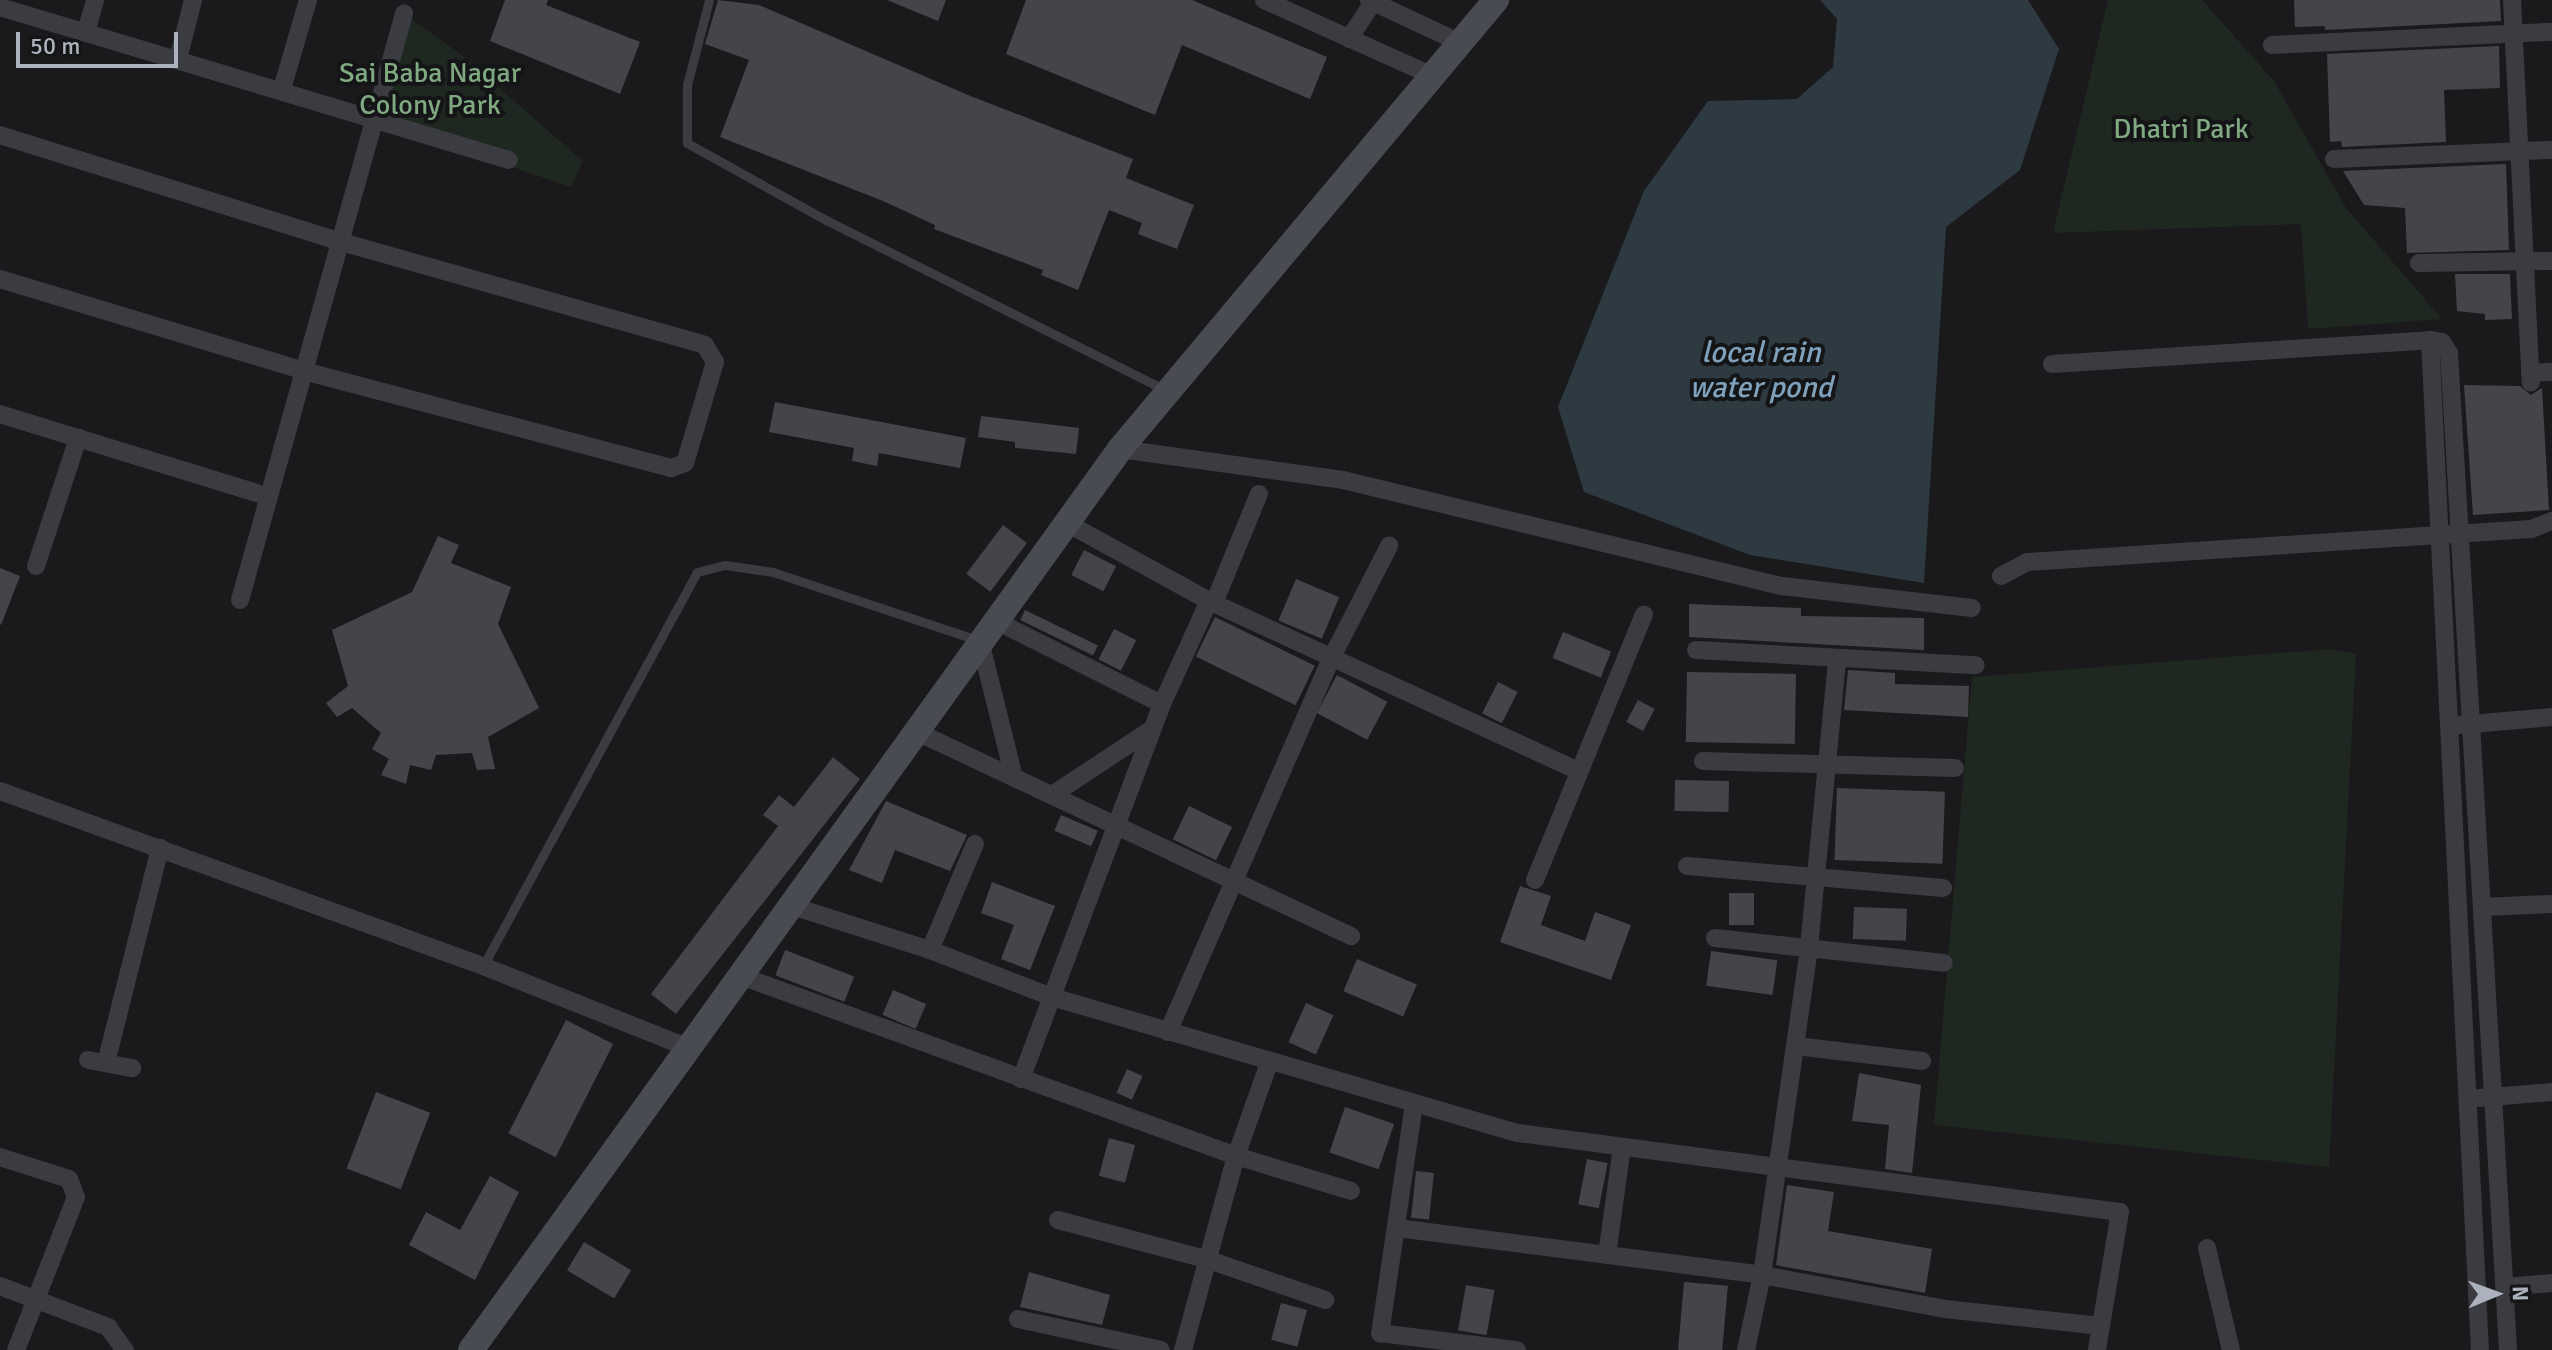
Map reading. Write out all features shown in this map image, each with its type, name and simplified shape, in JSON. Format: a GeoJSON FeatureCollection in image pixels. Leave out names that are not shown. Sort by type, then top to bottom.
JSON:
{"type":"FeatureCollection","features":[{"type":"Feature","properties":{"kind":"street"},"geometry":{"type":"LineString","coordinates":[[86,32],[95,0]]}},
{"type":"Feature","properties":{"kind":"street"},"geometry":{"type":"LineString","coordinates":[[178,59],[193,0]]}},
{"type":"Feature","properties":{"kind":"street"},"geometry":{"type":"LineString","coordinates":[[282,89],[308,0]]}},
{"type":"Feature","properties":{"kind":"street"},"geometry":{"type":"LineString","coordinates":[[1264,0],[1433,76]]}},
{"type":"Feature","properties":{"kind":"street"},"geometry":{"type":"LineString","coordinates":[[471,1350],[1120,449],[1463,44],[1496,0]]}},
{"type":"Feature","properties":{"kind":"street"},"geometry":{"type":"LineString","coordinates":[[2512,0],[2530,378],[2552,372]]}},
{"type":"Feature","properties":{"kind":"street"},"geometry":{"type":"LineString","coordinates":[[1349,39],[1371,1],[1463,44]]}},
{"type":"Feature","properties":{"kind":"street"},"geometry":{"type":"LineString","coordinates":[[0,7],[282,89],[509,160]]}},
{"type":"Feature","properties":{"kind":"street"},"geometry":{"type":"LineString","coordinates":[[240,600],[266,496],[308,372],[338,241],[404,14]]}},
{"type":"Feature","properties":{"kind":"street"},"geometry":{"type":"LineString","coordinates":[[2272,45],[2552,32]]}},
{"type":"Feature","properties":{"kind":"street"},"geometry":{"type":"LineString","coordinates":[[0,135],[338,241],[705,345],[715,362],[680,468],[308,372],[0,279]]}},
{"type":"Feature","properties":{"kind":"street"},"geometry":{"type":"LineString","coordinates":[[2334,159],[2552,150]]}},
{"type":"Feature","properties":{"kind":"street"},"geometry":{"type":"LineString","coordinates":[[2419,263],[2552,261]]}},
{"type":"Feature","properties":{"kind":"street"},"geometry":{"type":"LineString","coordinates":[[2052,364],[2430,340],[2442,342],[2452,367],[2491,1098],[2508,1350]]}},
{"type":"Feature","properties":{"kind":"street"},"geometry":{"type":"LineString","coordinates":[[2430,340],[2480,1350]]}},
{"type":"Feature","properties":{"kind":"street"},"geometry":{"type":"LineString","coordinates":[[0,414],[266,496]]}},
{"type":"Feature","properties":{"kind":"street"},"geometry":{"type":"LineString","coordinates":[[36,566],[78,438]]}},
{"type":"Feature","properties":{"kind":"street"},"geometry":{"type":"LineString","coordinates":[[1120,449],[1343,480],[1782,586],[1972,608]]}},
{"type":"Feature","properties":{"kind":"street"},"geometry":{"type":"LineString","coordinates":[[1021,1079],[1162,704],[1212,602],[1259,494]]}},
{"type":"Feature","properties":{"kind":"street"},"geometry":{"type":"LineString","coordinates":[[2001,576],[2027,562],[2462,530],[2531,529],[2552,521]]}},
{"type":"Feature","properties":{"kind":"street"},"geometry":{"type":"LineString","coordinates":[[1065,522],[1212,602],[1333,655],[1579,771]]}},
{"type":"Feature","properties":{"kind":"street"},"geometry":{"type":"LineString","coordinates":[[1168,1032],[1333,655],[1389,546]]}},
{"type":"Feature","properties":{"kind":"street"},"geometry":{"type":"LineString","coordinates":[[1535,880],[1644,614]]}},
{"type":"Feature","properties":{"kind":"street"},"geometry":{"type":"LineString","coordinates":[[989,632],[1162,704]]}},
{"type":"Feature","properties":{"kind":"street"},"geometry":{"type":"LineString","coordinates":[[989,632],[1014,777]]}},
{"type":"Feature","properties":{"kind":"street"},"geometry":{"type":"LineString","coordinates":[[1696,650],[1976,665]]}},
{"type":"Feature","properties":{"kind":"street"},"geometry":{"type":"LineString","coordinates":[[1746,1350],[1762,1275],[1796,1046],[1809,947],[1837,659]]}},
{"type":"Feature","properties":{"kind":"street"},"geometry":{"type":"LineString","coordinates":[[2448,726],[2552,717]]}},
{"type":"Feature","properties":{"kind":"street"},"geometry":{"type":"LineString","coordinates":[[1052,795],[1152,729]]}},
{"type":"Feature","properties":{"kind":"street"},"geometry":{"type":"LineString","coordinates":[[915,731],[1351,936]]}},
{"type":"Feature","properties":{"kind":"street"},"geometry":{"type":"LineString","coordinates":[[1703,761],[1955,768]]}},
{"type":"Feature","properties":{"kind":"street"},"geometry":{"type":"LineString","coordinates":[[0,791],[483,966],[689,1048]]}},
{"type":"Feature","properties":{"kind":"street"},"geometry":{"type":"LineString","coordinates":[[930,950],[975,844]]}},
{"type":"Feature","properties":{"kind":"street"},"geometry":{"type":"LineString","coordinates":[[132,1068],[97,1061],[160,848]]}},
{"type":"Feature","properties":{"kind":"street"},"geometry":{"type":"LineString","coordinates":[[1687,866],[1943,888]]}},
{"type":"Feature","properties":{"kind":"street"},"geometry":{"type":"LineString","coordinates":[[2482,907],[2552,904]]}},
{"type":"Feature","properties":{"kind":"street"},"geometry":{"type":"LineString","coordinates":[[789,905],[930,950],[1052,997],[1269,1063],[1518,1133],[2120,1212],[2097,1350]]}},
{"type":"Feature","properties":{"kind":"street"},"geometry":{"type":"LineString","coordinates":[[1715,938],[1944,963]]}},
{"type":"Feature","properties":{"kind":"street"},"geometry":{"type":"LineString","coordinates":[[741,976],[1236,1156],[1351,1191]]}},
{"type":"Feature","properties":{"kind":"street"},"geometry":{"type":"LineString","coordinates":[[1796,1046],[1922,1061]]}},
{"type":"Feature","properties":{"kind":"street"},"geometry":{"type":"LineString","coordinates":[[1183,1350],[1236,1156],[1269,1063]]}},
{"type":"Feature","properties":{"kind":"street"},"geometry":{"type":"LineString","coordinates":[[2467,1099],[2552,1092]]}},
{"type":"Feature","properties":{"kind":"street"},"geometry":{"type":"LineString","coordinates":[[1414,1104],[1380,1333],[1517,1350]]}},
{"type":"Feature","properties":{"kind":"street"},"geometry":{"type":"LineString","coordinates":[[1607,1255],[1622,1147]]}},
{"type":"Feature","properties":{"kind":"street"},"geometry":{"type":"LineString","coordinates":[[0,1157],[69,1179],[76,1191],[16,1350]]}},
{"type":"Feature","properties":{"kind":"street"},"geometry":{"type":"LineString","coordinates":[[1058,1220],[1209,1260],[1325,1300]]}},
{"type":"Feature","properties":{"kind":"street"},"geometry":{"type":"LineString","coordinates":[[1397,1228],[1762,1275],[1945,1309],[2101,1326]]}},
{"type":"Feature","properties":{"kind":"street"},"geometry":{"type":"LineString","coordinates":[[2207,1248],[2231,1350]]}},
{"type":"Feature","properties":{"kind":"street"},"geometry":{"type":"LineString","coordinates":[[2505,1287],[2552,1283]]}},
{"type":"Feature","properties":{"kind":"street"},"geometry":{"type":"LineString","coordinates":[[0,1286],[108,1327],[125,1350]]}},
{"type":"Feature","properties":{"kind":"street"},"geometry":{"type":"LineString","coordinates":[[1018,1319],[1161,1350]]}},
{"type":"Feature","properties":{"kind":"lane"},"geometry":{"type":"LineString","coordinates":[[709,0],[687,85],[687,143],[814,214],[1170,392]]}},
{"type":"Feature","properties":{"kind":"lane"},"geometry":{"type":"LineString","coordinates":[[483,966],[697,572],[725,565],[773,572],[989,632]]}},
{"type":"Feature","properties":{"kind":"green space","name":"Dhatri Park"},"geometry":{"type":"Polygon","coordinates":[[[2108,0],[2202,0],[2274,81],[2346,208],[2442,319],[2308,329],[2301,224],[2053,233],[2108,0]]]}},
{"type":"Feature","properties":{"kind":"green space","name":"Sai Baba Nagar Colony Park"},"geometry":{"type":"Polygon","coordinates":[[[404,14],[459,53],[583,161],[571,187],[372,119],[404,14]]]}},
{"type":"Feature","properties":{"kind":"green space"},"geometry":{"type":"Polygon","coordinates":[[[2331,649],[2356,654],[2329,1167],[1934,1125],[1972,677],[2331,649]]]}},
{"type":"Feature","properties":{"kind":"water","name":"local rain water pond"},"geometry":{"type":"Polygon","coordinates":[[[1820,0],[2028,0],[2059,49],[2020,170],[1946,227],[1924,583],[1750,555],[1584,492],[1558,407],[1644,191],[1708,101],[1797,99],[1833,67],[1837,19],[1820,0]]]}},
{"type":"Feature","properties":{"kind":"building"},"geometry":{"type":"Polygon","coordinates":[[[505,0],[548,0],[546,5],[640,42],[620,94],[490,41],[505,0]]]}},
{"type":"Feature","properties":{"kind":"building"},"geometry":{"type":"Polygon","coordinates":[[[718,0],[759,5],[968,95],[1133,159],[1126,178],[1194,205],[1177,249],[1138,234],[1142,223],[1109,210],[1078,290],[1041,275],[1043,270],[934,229],[935,225],[883,201],[720,137],[749,60],[705,44],[718,0]]]}},
{"type":"Feature","properties":{"kind":"building"},"geometry":{"type":"Polygon","coordinates":[[[887,0],[946,0],[938,21],[887,0]]]}},
{"type":"Feature","properties":{"kind":"building"},"geometry":{"type":"Polygon","coordinates":[[[1026,0],[1192,0],[1327,57],[1310,99],[1182,45],[1155,115],[1006,54],[1026,0]]]}},
{"type":"Feature","properties":{"kind":"building"},"geometry":{"type":"Polygon","coordinates":[[[2294,0],[2500,0],[2501,21],[2326,30],[2324,26],[2295,27],[2294,0]]]}},
{"type":"Feature","properties":{"kind":"building"},"geometry":{"type":"Polygon","coordinates":[[[2499,46],[2500,88],[2444,90],[2446,142],[2342,147],[2341,141],[2330,142],[2327,54],[2499,46]]]}},
{"type":"Feature","properties":{"kind":"building"},"geometry":{"type":"Polygon","coordinates":[[[2506,164],[2509,250],[2407,253],[2405,208],[2364,205],[2343,171],[2506,164]]]}},
{"type":"Feature","properties":{"kind":"building"},"geometry":{"type":"Polygon","coordinates":[[[2455,274],[2510,274],[2512,319],[2485,320],[2485,314],[2457,311],[2455,274]]]}},
{"type":"Feature","properties":{"kind":"building"},"geometry":{"type":"Polygon","coordinates":[[[2464,385],[2520,386],[2531,395],[2542,388],[2549,510],[2473,515],[2464,385]]]}},
{"type":"Feature","properties":{"kind":"building"},"geometry":{"type":"Polygon","coordinates":[[[775,402],[966,438],[960,468],[879,453],[877,466],[852,461],[854,448],[769,432],[775,402]]]}},
{"type":"Feature","properties":{"kind":"building"},"geometry":{"type":"Polygon","coordinates":[[[981,416],[1079,428],[1076,454],[1015,448],[1015,442],[978,437],[981,416]]]}},
{"type":"Feature","properties":{"kind":"building"},"geometry":{"type":"Polygon","coordinates":[[[1003,525],[1027,543],[990,592],[966,574],[1003,525]]]}},
{"type":"Feature","properties":{"kind":"building"},"geometry":{"type":"Polygon","coordinates":[[[438,536],[459,545],[451,563],[511,587],[498,624],[539,708],[488,737],[495,769],[477,770],[472,753],[436,755],[431,770],[410,765],[406,784],[381,775],[389,759],[372,749],[381,733],[352,708],[337,717],[326,703],[348,686],[332,630],[412,592],[438,536]]]}},
{"type":"Feature","properties":{"kind":"building"},"geometry":{"type":"Polygon","coordinates":[[[1084,550],[1116,566],[1103,591],[1071,575],[1084,550]]]}},
{"type":"Feature","properties":{"kind":"building"},"geometry":{"type":"Polygon","coordinates":[[[0,568],[20,576],[1,625],[0,624],[0,568]]]}},
{"type":"Feature","properties":{"kind":"building"},"geometry":{"type":"Polygon","coordinates":[[[1296,579],[1339,597],[1322,639],[1278,620],[1296,579]]]}},
{"type":"Feature","properties":{"kind":"building"},"geometry":{"type":"Polygon","coordinates":[[[1689,604],[1801,608],[1801,616],[1924,618],[1924,650],[1689,637],[1689,604]]]}},
{"type":"Feature","properties":{"kind":"building"},"geometry":{"type":"Polygon","coordinates":[[[1025,610],[1098,646],[1093,655],[1020,620],[1025,610]]]}},
{"type":"Feature","properties":{"kind":"building"},"geometry":{"type":"Polygon","coordinates":[[[1215,617],[1315,666],[1295,705],[1196,657],[1215,617]]]}},
{"type":"Feature","properties":{"kind":"building"},"geometry":{"type":"Polygon","coordinates":[[[1114,629],[1136,640],[1121,671],[1099,659],[1114,629]]]}},
{"type":"Feature","properties":{"kind":"building"},"geometry":{"type":"Polygon","coordinates":[[[1563,632],[1611,651],[1601,677],[1553,658],[1563,632]]]}},
{"type":"Feature","properties":{"kind":"building"},"geometry":{"type":"Polygon","coordinates":[[[1848,670],[1895,673],[1895,684],[1969,686],[1968,717],[1844,710],[1848,670]]]}},
{"type":"Feature","properties":{"kind":"building"},"geometry":{"type":"Polygon","coordinates":[[[1687,672],[1796,674],[1795,744],[1686,742],[1687,672]]]}},
{"type":"Feature","properties":{"kind":"building"},"geometry":{"type":"Polygon","coordinates":[[[1337,675],[1387,702],[1367,740],[1317,713],[1337,675]]]}},
{"type":"Feature","properties":{"kind":"building"},"geometry":{"type":"Polygon","coordinates":[[[1498,682],[1518,692],[1502,723],[1482,713],[1498,682]]]}},
{"type":"Feature","properties":{"kind":"building"},"geometry":{"type":"Polygon","coordinates":[[[1638,700],[1655,709],[1643,731],[1626,722],[1638,700]]]}},
{"type":"Feature","properties":{"kind":"building"},"geometry":{"type":"Polygon","coordinates":[[[833,757],[860,779],[676,1014],[651,994],[778,826],[763,815],[779,795],[794,807],[833,757]]]}},
{"type":"Feature","properties":{"kind":"building"},"geometry":{"type":"Polygon","coordinates":[[[1675,780],[1729,781],[1728,812],[1674,811],[1675,780]]]}},
{"type":"Feature","properties":{"kind":"building"},"geometry":{"type":"Polygon","coordinates":[[[1837,788],[1945,792],[1942,864],[1834,860],[1837,788]]]}},
{"type":"Feature","properties":{"kind":"building"},"geometry":{"type":"Polygon","coordinates":[[[886,801],[967,835],[950,871],[895,850],[882,883],[849,870],[886,801]]]}},
{"type":"Feature","properties":{"kind":"building"},"geometry":{"type":"Polygon","coordinates":[[[1189,806],[1232,827],[1216,860],[1173,839],[1189,806]]]}},
{"type":"Feature","properties":{"kind":"building"},"geometry":{"type":"Polygon","coordinates":[[[1061,815],[1098,831],[1091,846],[1054,831],[1061,815]]]}},
{"type":"Feature","properties":{"kind":"building"},"geometry":{"type":"Polygon","coordinates":[[[992,882],[1055,906],[1030,970],[1001,959],[1014,925],[981,913],[992,882]]]}},
{"type":"Feature","properties":{"kind":"building"},"geometry":{"type":"Polygon","coordinates":[[[1520,886],[1551,896],[1541,925],[1585,941],[1595,912],[1631,925],[1611,980],[1500,942],[1520,886]]]}},
{"type":"Feature","properties":{"kind":"building"},"geometry":{"type":"Polygon","coordinates":[[[1729,893],[1754,893],[1754,925],[1729,925],[1729,893]]]}},
{"type":"Feature","properties":{"kind":"building"},"geometry":{"type":"Polygon","coordinates":[[[1854,907],[1907,909],[1906,941],[1853,939],[1854,907]]]}},
{"type":"Feature","properties":{"kind":"building"},"geometry":{"type":"Polygon","coordinates":[[[785,950],[854,977],[844,1002],[775,975],[785,950]]]}},
{"type":"Feature","properties":{"kind":"building"},"geometry":{"type":"Polygon","coordinates":[[[1711,951],[1777,960],[1772,995],[1706,986],[1711,951]]]}},
{"type":"Feature","properties":{"kind":"building"},"geometry":{"type":"Polygon","coordinates":[[[1357,959],[1417,984],[1403,1017],[1343,991],[1357,959]]]}},
{"type":"Feature","properties":{"kind":"building"},"geometry":{"type":"Polygon","coordinates":[[[893,990],[926,1004],[916,1029],[882,1015],[893,990]]]}},
{"type":"Feature","properties":{"kind":"building"},"geometry":{"type":"Polygon","coordinates":[[[1306,1003],[1333,1015],[1316,1054],[1289,1042],[1306,1003]]]}},
{"type":"Feature","properties":{"kind":"building"},"geometry":{"type":"Polygon","coordinates":[[[566,1020],[613,1044],[556,1157],[508,1133],[566,1020]]]}},
{"type":"Feature","properties":{"kind":"building"},"geometry":{"type":"Polygon","coordinates":[[[1127,1069],[1143,1076],[1132,1100],[1116,1093],[1127,1069]]]}},
{"type":"Feature","properties":{"kind":"building"},"geometry":{"type":"Polygon","coordinates":[[[1859,1073],[1921,1085],[1912,1173],[1885,1169],[1889,1125],[1852,1121],[1859,1073]]]}},
{"type":"Feature","properties":{"kind":"building"},"geometry":{"type":"Polygon","coordinates":[[[376,1092],[430,1113],[401,1189],[347,1169],[376,1092]]]}},
{"type":"Feature","properties":{"kind":"building"},"geometry":{"type":"Polygon","coordinates":[[[1345,1107],[1394,1124],[1379,1169],[1329,1152],[1345,1107]]]}},
{"type":"Feature","properties":{"kind":"building"},"geometry":{"type":"Polygon","coordinates":[[[1109,1138],[1135,1145],[1125,1183],[1099,1176],[1109,1138]]]}},
{"type":"Feature","properties":{"kind":"building"},"geometry":{"type":"Polygon","coordinates":[[[1587,1159],[1608,1163],[1599,1208],[1578,1204],[1587,1159]]]}},
{"type":"Feature","properties":{"kind":"building"},"geometry":{"type":"Polygon","coordinates":[[[1416,1171],[1434,1173],[1429,1220],[1411,1218],[1416,1171]]]}},
{"type":"Feature","properties":{"kind":"building"},"geometry":{"type":"Polygon","coordinates":[[[490,1176],[519,1192],[475,1280],[409,1245],[426,1212],[460,1230],[490,1176]]]}},
{"type":"Feature","properties":{"kind":"building"},"geometry":{"type":"Polygon","coordinates":[[[1787,1185],[1834,1192],[1828,1231],[1932,1249],[1925,1293],[1776,1265],[1787,1185]]]}},
{"type":"Feature","properties":{"kind":"building"},"geometry":{"type":"Polygon","coordinates":[[[584,1242],[631,1270],[614,1299],[567,1270],[584,1242]]]}},
{"type":"Feature","properties":{"kind":"building"},"geometry":{"type":"Polygon","coordinates":[[[1029,1272],[1110,1295],[1102,1325],[1020,1307],[1029,1272]]]}},
{"type":"Feature","properties":{"kind":"building"},"geometry":{"type":"Polygon","coordinates":[[[1684,1282],[1728,1286],[1722,1350],[1678,1350],[1684,1282]]]}},
{"type":"Feature","properties":{"kind":"building"},"geometry":{"type":"Polygon","coordinates":[[[1466,1285],[1495,1290],[1487,1335],[1458,1330],[1466,1285]]]}},
{"type":"Feature","properties":{"kind":"building"},"geometry":{"type":"Polygon","coordinates":[[[1281,1303],[1307,1310],[1297,1347],[1271,1340],[1281,1303]]]}}]}
